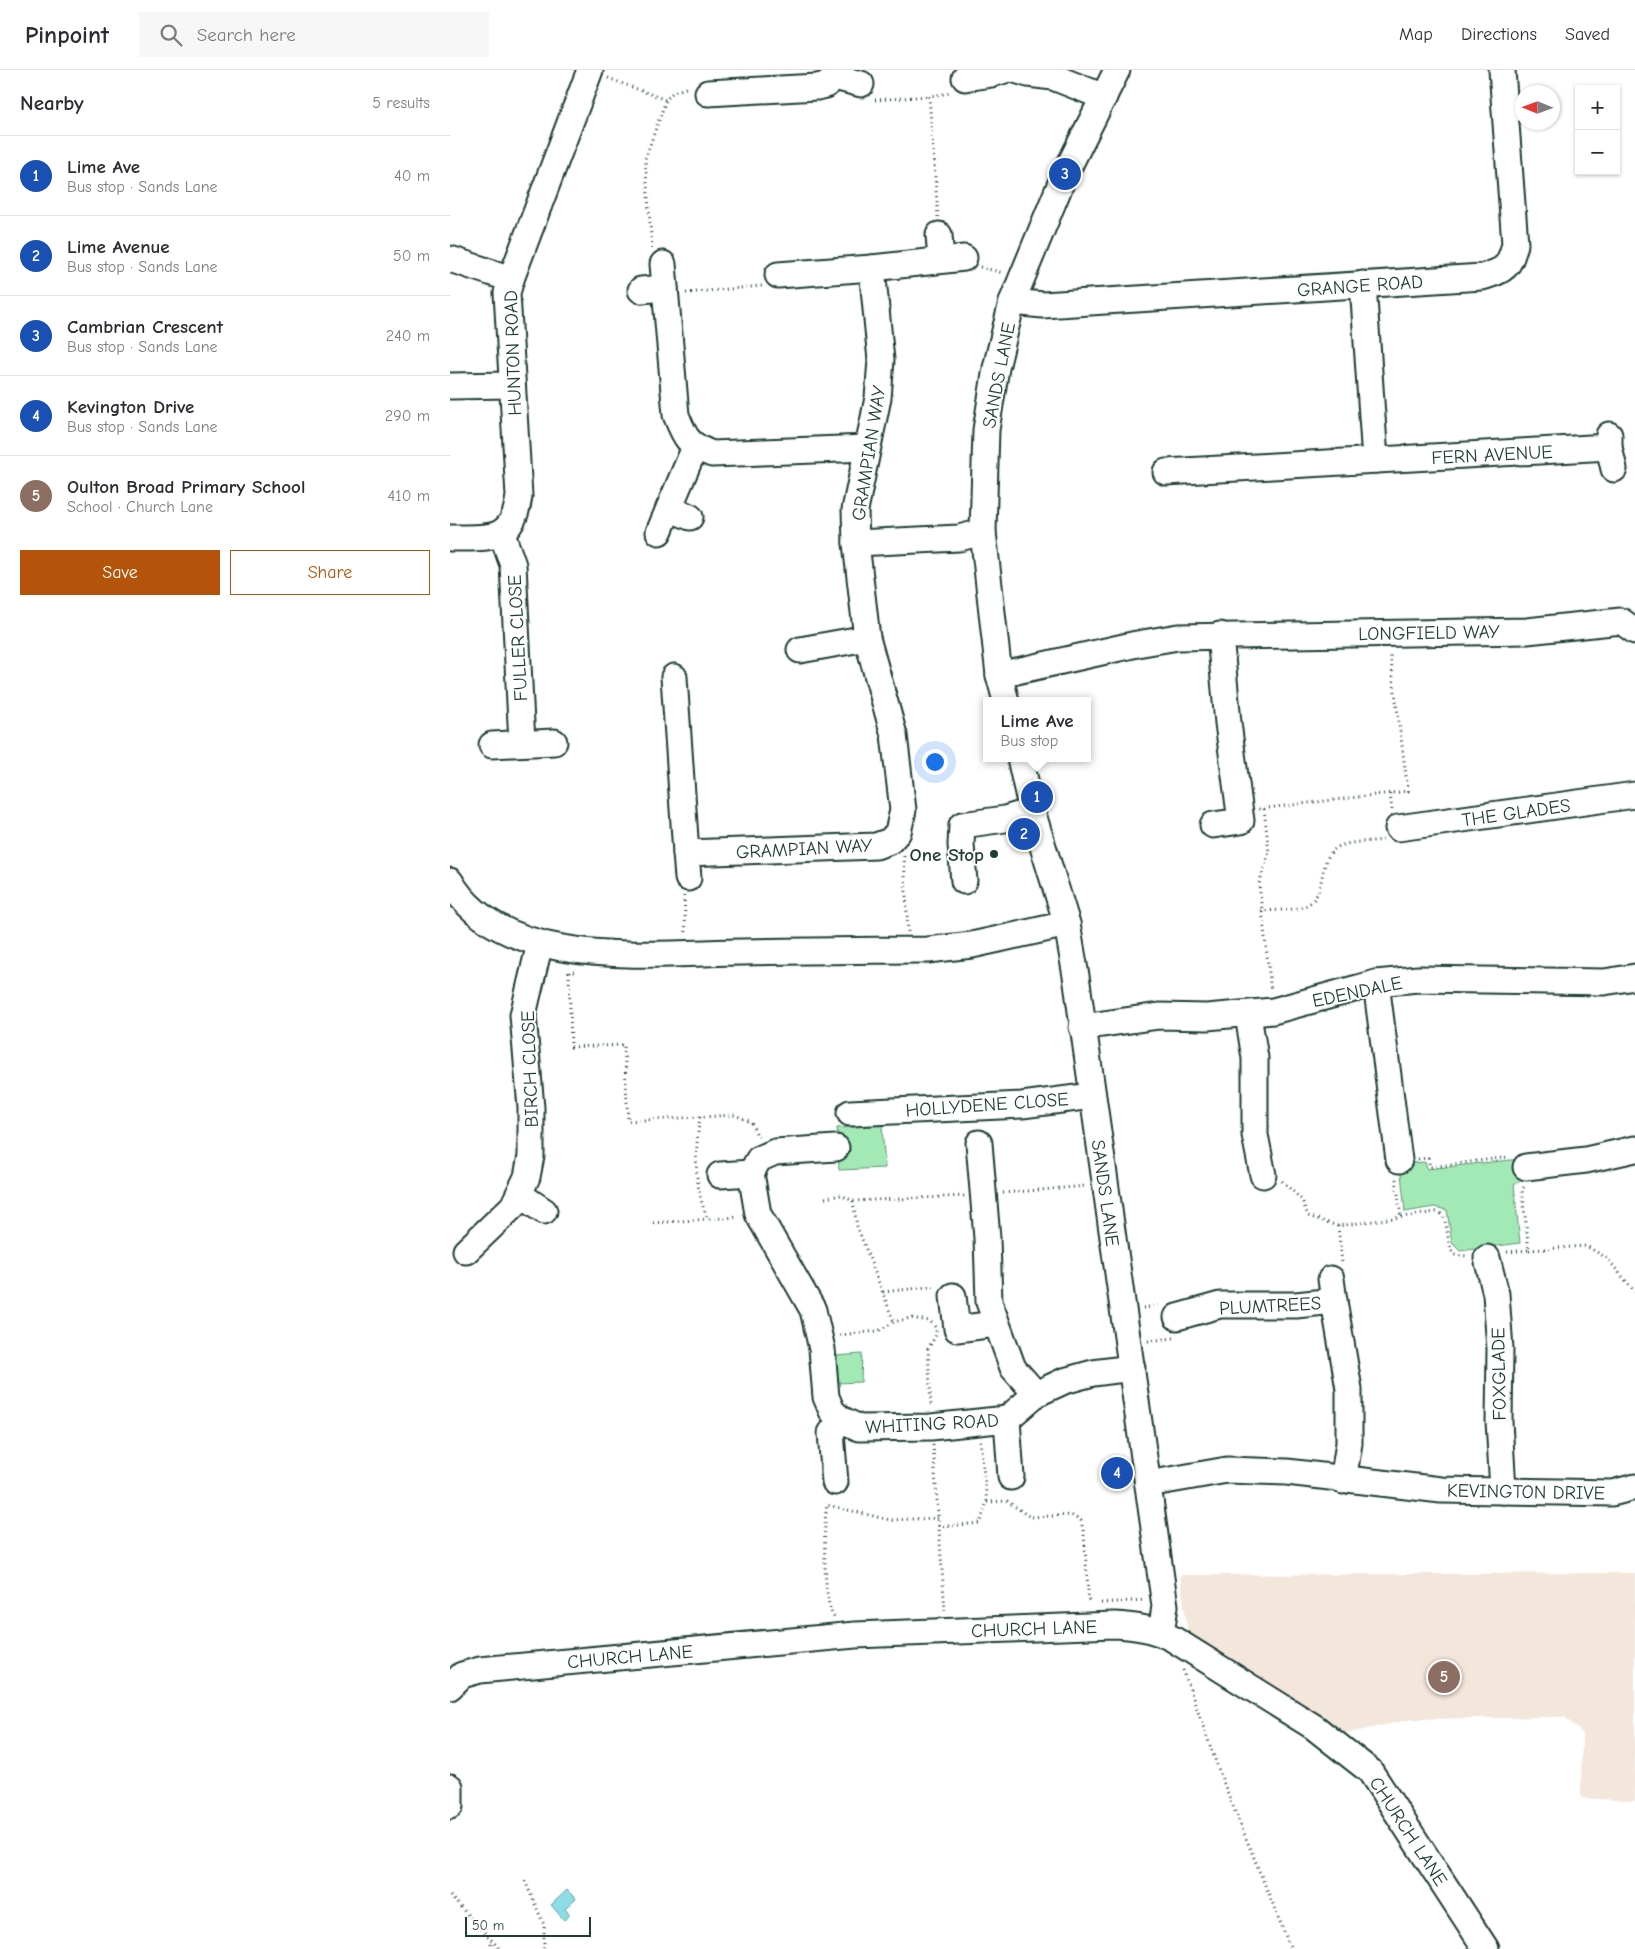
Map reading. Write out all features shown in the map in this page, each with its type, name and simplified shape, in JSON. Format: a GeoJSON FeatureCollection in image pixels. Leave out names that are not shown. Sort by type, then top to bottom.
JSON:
{"type":"FeatureCollection","features":[{"type":"Feature","properties":{"kind":"street"},"geometry":{"type":"LineString","coordinates":[[965,78],[1005,70]]}},
{"type":"Feature","properties":{"kind":"street"},"geometry":{"type":"LineString","coordinates":[[1015,70],[1028,74],[1053,77],[1104,97]]}},
{"type":"Feature","properties":{"kind":"street","name":"SANDS LANE"},"geometry":{"type":"LineString","coordinates":[[1005,697],[999,675],[983,532],[986,430],[996,368],[1016,293],[1063,178],[1117,70]]}},
{"type":"Feature","properties":{"kind":"street","name":"GRANGE ROAD"},"geometry":{"type":"LineString","coordinates":[[1016,293],[1043,305],[1482,276],[1500,272],[1511,262],[1515,244],[1502,70]]}},
{"type":"Feature","properties":{"kind":"street","name":"HUNTON ROAD"},"geometry":{"type":"LineString","coordinates":[[502,534],[517,510],[518,496],[507,293],[510,279],[590,71]]}},
{"type":"Feature","properties":{"kind":"street"},"geometry":{"type":"LineString","coordinates":[[718,85],[817,87],[826,85],[835,73],[861,84]]}},
{"type":"Feature","properties":{"kind":"street"},"geometry":{"type":"LineString","coordinates":[[778,275],[805,284],[872,268],[952,259],[939,235]]}},
{"type":"Feature","properties":{"kind":"street"},"geometry":{"type":"LineString","coordinates":[[450,259],[510,279]]}},
{"type":"Feature","properties":{"kind":"street","name":"GRAMPIAN WAY"},"geometry":{"type":"LineString","coordinates":[[687,865],[876,846],[890,841],[898,832],[903,810],[894,735],[867,638],[856,543],[855,510],[878,398],[881,360],[872,268]]}},
{"type":"Feature","properties":{"kind":"street"},"geometry":{"type":"LineString","coordinates":[[658,284],[676,415],[685,437],[695,447],[712,454],[867,448]]}},
{"type":"Feature","properties":{"kind":"street"},"geometry":{"type":"LineString","coordinates":[[1363,284],[1375,460]]}},
{"type":"Feature","properties":{"kind":"street"},"geometry":{"type":"LineString","coordinates":[[450,386],[511,384]]}},
{"type":"Feature","properties":{"kind":"street"},"geometry":{"type":"LineString","coordinates":[[659,532],[680,513],[695,447]]}},
{"type":"Feature","properties":{"kind":"street","name":"FERN AVENUE"},"geometry":{"type":"LineString","coordinates":[[1166,472],[1375,460],[1610,450]]}},
{"type":"Feature","properties":{"kind":"street"},"geometry":{"type":"LineString","coordinates":[[856,543],[958,538],[983,532]]}},
{"type":"Feature","properties":{"kind":"street"},"geometry":{"type":"LineString","coordinates":[[450,538],[492,537],[502,534]]}},
{"type":"Feature","properties":{"kind":"street","name":"FULLER CLOSE"},"geometry":{"type":"LineString","coordinates":[[502,534],[513,565],[522,743]]}},
{"type":"Feature","properties":{"kind":"street","name":"LONGFIELD WAY"},"geometry":{"type":"LineString","coordinates":[[999,675],[1137,644],[1178,637],[1527,631],[1621,621],[1635,631]]}},
{"type":"Feature","properties":{"kind":"street"},"geometry":{"type":"LineString","coordinates":[[1213,825],[1241,821],[1228,723],[1220,635]]}},
{"type":"Feature","properties":{"kind":"street"},"geometry":{"type":"LineString","coordinates":[[800,650],[867,638]]}},
{"type":"Feature","properties":{"kind":"street"},"geometry":{"type":"LineString","coordinates":[[682,691],[687,865]]}},
{"type":"Feature","properties":{"kind":"street"},"geometry":{"type":"LineString","coordinates":[[492,745],[554,742]]}},
{"type":"Feature","properties":{"kind":"street","name":"SANDS LANE"},"geometry":{"type":"LineString","coordinates":[[1021,762],[1032,811],[1067,924],[1122,1311],[1132,1368],[1165,1606],[1167,1636]]}},
{"type":"Feature","properties":{"kind":"street","name":"THE GLADES"},"geometry":{"type":"LineString","coordinates":[[1398,828],[1635,796]]}},
{"type":"Feature","properties":{"kind":"street"},"geometry":{"type":"LineString","coordinates":[[964,881],[962,824],[1005,819],[1032,811]]}},
{"type":"Feature","properties":{"kind":"street"},"geometry":{"type":"LineString","coordinates":[[450,881],[467,903],[499,928],[540,943],[600,954],[910,950],[972,945],[1067,924]]}},
{"type":"Feature","properties":{"kind":"street","name":"BIRCH CLOSE"},"geometry":{"type":"LineString","coordinates":[[466,1251],[514,1206],[527,1177],[531,1156],[531,1108],[523,1015],[540,943]]}},
{"type":"Feature","properties":{"kind":"street","name":"EDENDALE"},"geometry":{"type":"LineString","coordinates":[[1082,1027],[1159,1016],[1207,1017],[1248,1015],[1273,1011],[1376,983],[1418,979],[1604,982],[1635,978]]}},
{"type":"Feature","properties":{"kind":"street"},"geometry":{"type":"LineString","coordinates":[[1376,983],[1398,1160]]}},
{"type":"Feature","properties":{"kind":"street"},"geometry":{"type":"LineString","coordinates":[[1248,1015],[1254,1058],[1255,1135],[1263,1175]]}},
{"type":"Feature","properties":{"kind":"street","name":"HOLLYDENE CLOSE"},"geometry":{"type":"LineString","coordinates":[[850,1113],[881,1100],[1022,1105],[1092,1096]]}},
{"type":"Feature","properties":{"kind":"street"},"geometry":{"type":"LineString","coordinates":[[979,1143],[987,1238],[989,1302],[995,1324],[1013,1368],[1036,1394]]}},
{"type":"Feature","properties":{"kind":"street"},"geometry":{"type":"LineString","coordinates":[[720,1175],[755,1166],[775,1152],[836,1148]]}},
{"type":"Feature","properties":{"kind":"street"},"geometry":{"type":"LineString","coordinates":[[1526,1167],[1586,1160],[1635,1149]]}},
{"type":"Feature","properties":{"kind":"street","name":"WHITING ROAD"},"geometry":{"type":"LineString","coordinates":[[755,1166],[758,1214],[813,1310],[819,1337],[826,1397],[832,1412],[841,1419],[859,1428],[932,1427],[1007,1419],[1036,1394],[1064,1381],[1093,1373],[1132,1368]]}},
{"type":"Feature","properties":{"kind":"street"},"geometry":{"type":"LineString","coordinates":[[520,1196],[544,1211]]}},
{"type":"Feature","properties":{"kind":"street","name":"FOXGLADE"},"geometry":{"type":"LineString","coordinates":[[1487,1258],[1496,1294],[1500,1349],[1499,1420],[1503,1491]]}},
{"type":"Feature","properties":{"kind":"street","name":"PLUMTREES"},"geometry":{"type":"LineString","coordinates":[[1177,1317],[1220,1305],[1296,1305],[1332,1290],[1349,1389],[1349,1443],[1343,1481]]}},
{"type":"Feature","properties":{"kind":"street"},"geometry":{"type":"LineString","coordinates":[[954,1296],[957,1329],[995,1324]]}},
{"type":"Feature","properties":{"kind":"street","name":"WHITING ROAD"},"geometry":{"type":"LineString","coordinates":[[835,1482],[831,1433],[841,1419]]}},
{"type":"Feature","properties":{"kind":"street"},"geometry":{"type":"LineString","coordinates":[[1007,1419],[1011,1477]]}},
{"type":"Feature","properties":{"kind":"street","name":"KEVINGTON DRIVE"},"geometry":{"type":"LineString","coordinates":[[1148,1484],[1227,1470],[1287,1472],[1343,1481],[1441,1490],[1612,1493],[1635,1487]]}},
{"type":"Feature","properties":{"kind":"street","name":"CHURCH LANE"},"geometry":{"type":"LineString","coordinates":[[450,1687],[462,1675],[480,1670],[855,1635],[1114,1625],[1140,1626],[1167,1636],[1314,1727],[1370,1771],[1486,1949]]}},
{"type":"Feature","properties":{"kind":"street"},"geometry":{"type":"LineString","coordinates":[[450,1787],[450,1806]]}},
{"type":"Feature","properties":{"kind":"path"},"geometry":{"type":"LineString","coordinates":[[590,71],[666,100]]}},
{"type":"Feature","properties":{"kind":"path"},"geometry":{"type":"LineString","coordinates":[[861,84],[871,100],[959,92],[965,78]]}},
{"type":"Feature","properties":{"kind":"path"},"geometry":{"type":"LineString","coordinates":[[718,85],[697,86],[672,92],[666,100],[645,159],[653,255],[658,284],[777,284],[778,275]]}},
{"type":"Feature","properties":{"kind":"path"},"geometry":{"type":"LineString","coordinates":[[929,96],[939,235]]}},
{"type":"Feature","properties":{"kind":"path"},"geometry":{"type":"LineString","coordinates":[[952,259],[964,268],[983,267],[1004,273],[1016,293]]}},
{"type":"Feature","properties":{"kind":"path"},"geometry":{"type":"LineString","coordinates":[[1240,812],[1408,792],[1388,633]]}},
{"type":"Feature","properties":{"kind":"path"},"geometry":{"type":"LineString","coordinates":[[1264,809],[1269,852],[1259,884],[1273,1011]]}},
{"type":"Feature","properties":{"kind":"path"},"geometry":{"type":"LineString","coordinates":[[1261,911],[1305,906],[1312,902],[1318,892],[1326,861],[1331,852],[1341,846],[1394,838],[1398,828]]}},
{"type":"Feature","properties":{"kind":"path"},"geometry":{"type":"LineString","coordinates":[[898,832],[903,850],[910,950]]}},
{"type":"Feature","properties":{"kind":"path"},"geometry":{"type":"LineString","coordinates":[[687,865],[683,881],[687,953]]}},
{"type":"Feature","properties":{"kind":"path"},"geometry":{"type":"LineString","coordinates":[[577,972],[569,972],[571,1047],[624,1046],[628,1121],[735,1115],[751,1122],[759,1139],[755,1166]]}},
{"type":"Feature","properties":{"kind":"path"},"geometry":{"type":"LineString","coordinates":[[1401,1217],[1394,1168],[1398,1160],[1428,1158],[1430,1167],[1524,1155],[1528,1183],[1522,1190],[1529,1250]]}},
{"type":"Feature","properties":{"kind":"path"},"geometry":{"type":"LineString","coordinates":[[1263,1175],[1278,1177],[1302,1200],[1308,1216],[1338,1226],[1436,1212],[1442,1214],[1447,1223],[1450,1248],[1454,1255],[1487,1258],[1496,1253],[1586,1246],[1607,1258],[1635,1292]]}},
{"type":"Feature","properties":{"kind":"path"},"geometry":{"type":"LineString","coordinates":[[825,1198],[841,1195],[853,1201],[857,1226],[894,1322]]}},
{"type":"Feature","properties":{"kind":"path"},"geometry":{"type":"LineString","coordinates":[[653,1223],[708,1219]]}},
{"type":"Feature","properties":{"kind":"path"},"geometry":{"type":"LineString","coordinates":[[1332,1290],[1342,1270],[1338,1226]]}},
{"type":"Feature","properties":{"kind":"path"},"geometry":{"type":"LineString","coordinates":[[1122,1311],[1169,1304],[1177,1317],[1177,1338],[1128,1344]]}},
{"type":"Feature","properties":{"kind":"path"},"geometry":{"type":"LineString","coordinates":[[819,1337],[878,1331],[894,1322],[910,1318],[930,1321],[936,1328],[936,1335],[928,1349],[945,1614]]}},
{"type":"Feature","properties":{"kind":"path"},"geometry":{"type":"LineString","coordinates":[[938,1528],[980,1523],[987,1502],[978,1422]]}},
{"type":"Feature","properties":{"kind":"path"},"geometry":{"type":"LineString","coordinates":[[987,1502],[1007,1501],[1030,1517],[1072,1515],[1081,1522],[1084,1534],[1089,1604]]}},
{"type":"Feature","properties":{"kind":"path"},"geometry":{"type":"LineString","coordinates":[[840,1621],[832,1616],[828,1604],[824,1521],[827,1504],[890,1520],[938,1518]]}},
{"type":"Feature","properties":{"kind":"path"},"geometry":{"type":"LineString","coordinates":[[1167,1636],[1222,1779],[1291,1949]]}},
{"type":"Feature","properties":{"kind":"path"},"geometry":{"type":"LineString","coordinates":[[525,1881],[544,1925],[544,1949]]}},
{"type":"Feature","properties":{"kind":"path"},"geometry":{"type":"LineString","coordinates":[[450,1896],[500,1949]]}},
{"type":"Feature","properties":{"kind":"path"},"geometry":{"type":"LineString","coordinates":[[491,1940],[491,1949]]}},
{"type":"Feature","properties":{"kind":"shaded area"},"geometry":{"type":"Polygon","coordinates":[[[1635,1573],[1635,1801],[1581,1798],[1582,1733],[1565,1717],[1412,1719],[1345,1734],[1188,1636],[1180,1575],[1635,1573]]]}},
{"type":"Feature","properties":{"kind":"green space"},"geometry":{"type":"Polygon","coordinates":[[[882,1125],[885,1168],[839,1170],[837,1128],[882,1125]]]}},
{"type":"Feature","properties":{"kind":"green space"},"geometry":{"type":"Polygon","coordinates":[[[1520,1159],[1522,1180],[1514,1184],[1520,1243],[1460,1251],[1452,1243],[1447,1210],[1434,1207],[1405,1212],[1400,1164],[1425,1162],[1427,1169],[1520,1159]]]}},
{"type":"Feature","properties":{"kind":"green space"},"geometry":{"type":"Polygon","coordinates":[[[862,1354],[861,1382],[837,1383],[835,1356],[862,1354]]]}},
{"type":"Feature","properties":{"kind":"water"},"geometry":{"type":"Polygon","coordinates":[[[567,1890],[576,1899],[565,1909],[570,1915],[564,1920],[551,1905],[567,1890]]]}},
{"type":"Feature","properties":{"kind":"place","name":"Cambrian Crescent"},"geometry":{"type":"Point","coordinates":[1065,174]}},
{"type":"Feature","properties":{"kind":"place","name":"Lime Ave"},"geometry":{"type":"Point","coordinates":[1037,797]}},
{"type":"Feature","properties":{"kind":"place","name":"Lime Avenue"},"geometry":{"type":"Point","coordinates":[1024,834]}},
{"type":"Feature","properties":{"kind":"place","name":"One Stop"},"geometry":{"type":"Point","coordinates":[994,854]}},
{"type":"Feature","properties":{"kind":"place","name":"Kevington Drive"},"geometry":{"type":"Point","coordinates":[1117,1473]}},
{"type":"Feature","properties":{"kind":"place","name":"Oulton Broad Primary School"},"geometry":{"type":"Point","coordinates":[1444,1677]}}]}
